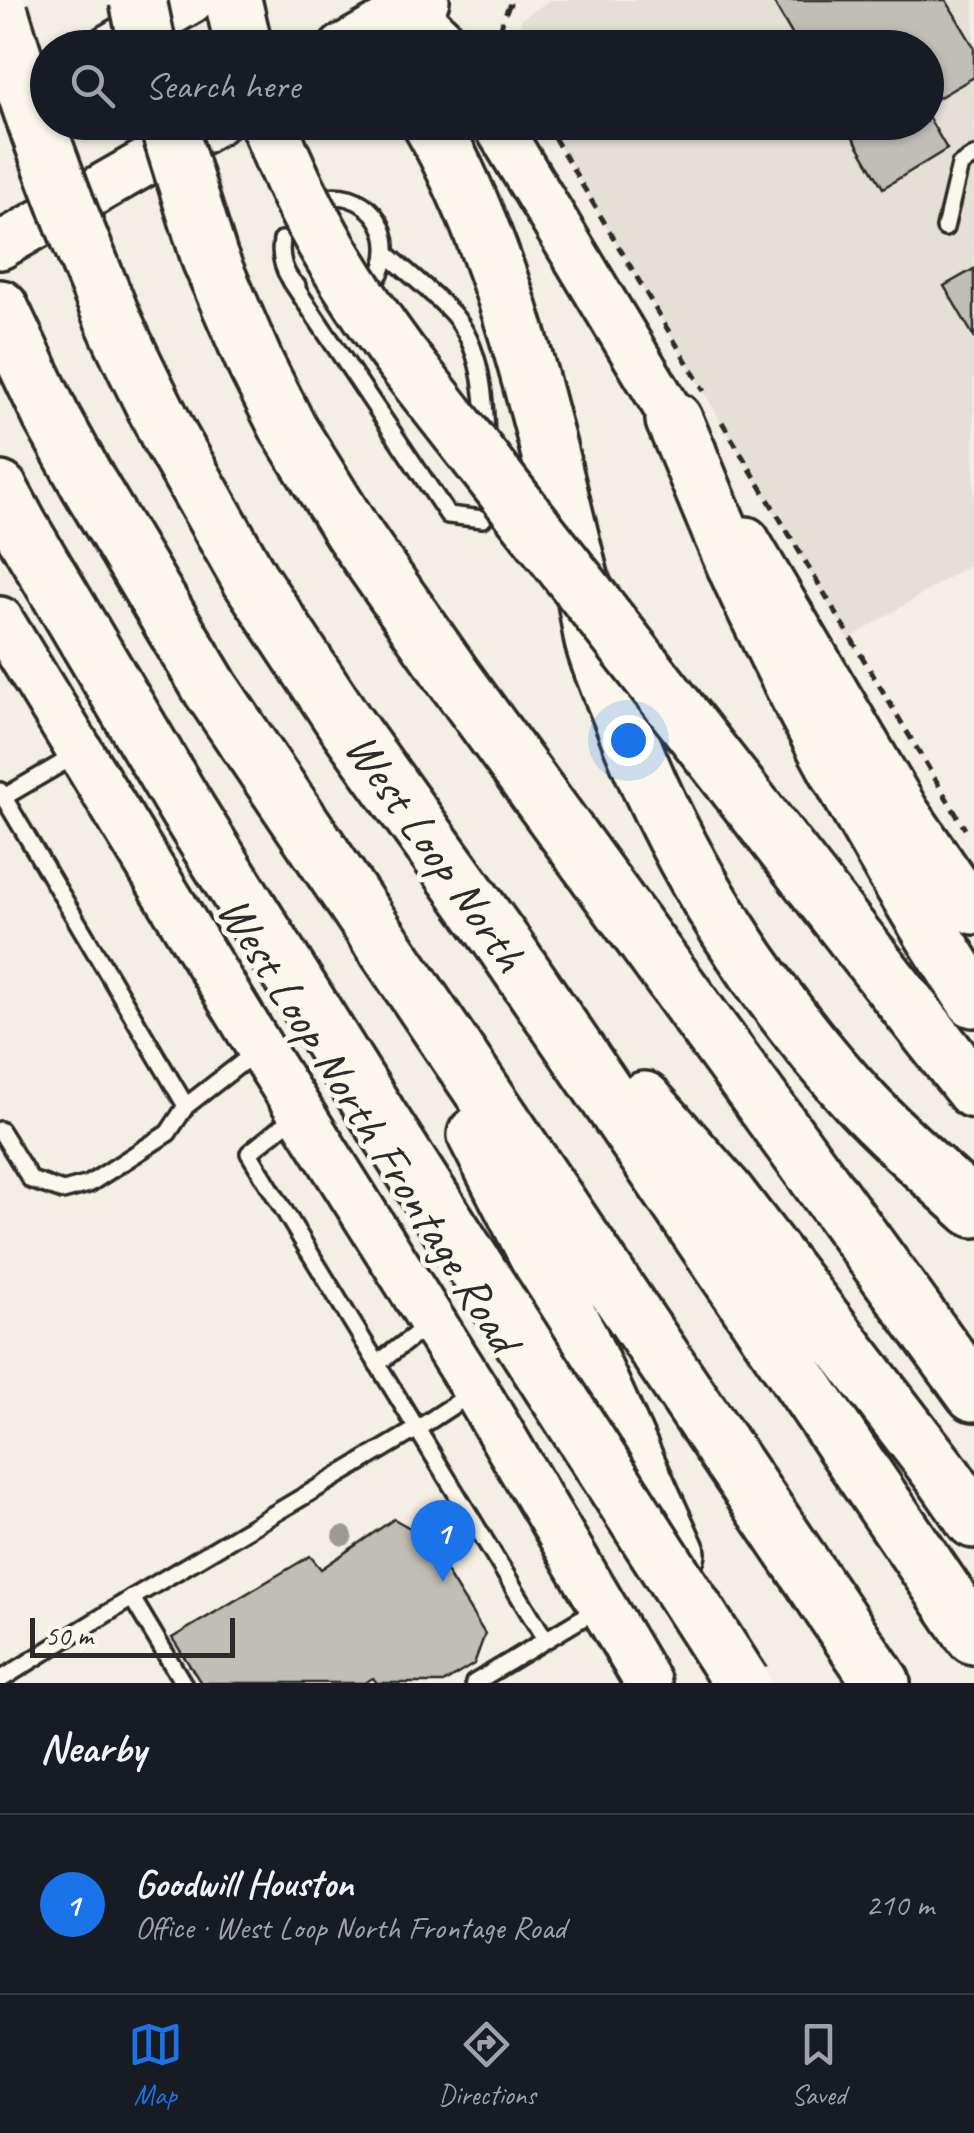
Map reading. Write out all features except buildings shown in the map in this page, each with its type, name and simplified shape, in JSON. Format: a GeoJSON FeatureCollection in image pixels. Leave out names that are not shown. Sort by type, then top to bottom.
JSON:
{"type":"FeatureCollection","features":[{"type":"Feature","properties":{"kind":"highway"},"geometry":{"type":"LineString","coordinates":[[138,0],[144,30]]}},
{"type":"Feature","properties":{"kind":"highway"},"geometry":{"type":"LineString","coordinates":[[233,0],[240,30]]}},
{"type":"Feature","properties":{"kind":"highway","name":"West Loop North"},"geometry":{"type":"LineString","coordinates":[[0,12],[30,103]]}},
{"type":"Feature","properties":{"kind":"highway","name":"West Loop North"},"geometry":{"type":"LineString","coordinates":[[42,140],[110,314],[168,436],[250,579],[974,1636]]}},
{"type":"Feature","properties":{"kind":"highway"},"geometry":{"type":"LineString","coordinates":[[173,140],[210,259],[256,366],[320,482],[454,678],[974,1393]]}},
{"type":"Feature","properties":{"kind":"highway"},"geometry":{"type":"LineString","coordinates":[[274,140],[317,232],[358,300],[974,1090]]}},
{"type":"Feature","properties":{"kind":"highway"},"geometry":{"type":"LineString","coordinates":[[440,140],[470,203],[510,310],[594,643],[639,761],[677,841],[762,980],[824,1060],[865,1106],[974,1209]]}},
{"type":"Feature","properties":{"kind":"highway","name":"West Loop North"},"geometry":{"type":"LineString","coordinates":[[0,308],[88,484],[221,704],[882,1683]]}},
{"type":"Feature","properties":{"kind":"highway"},"geometry":{"type":"LineString","coordinates":[[703,416],[751,600],[879,847],[974,999]]}},
{"type":"Feature","properties":{"kind":"highway"},"geometry":{"type":"LineString","coordinates":[[10,508],[188,811],[742,1683]]}},
{"type":"Feature","properties":{"kind":"highway"},"geometry":{"type":"LineString","coordinates":[[358,906],[582,1344],[733,1683]]}},
{"type":"Feature","properties":{"kind":"highway"},"geometry":{"type":"LineString","coordinates":[[505,946],[726,1193],[974,1520]]}},
{"type":"Feature","properties":{"kind":"main road"},"geometry":{"type":"LineString","coordinates":[[139,30],[190,0]]}},
{"type":"Feature","properties":{"kind":"main road"},"geometry":{"type":"LineString","coordinates":[[379,30],[412,14]]}},
{"type":"Feature","properties":{"kind":"main road"},"geometry":{"type":"LineString","coordinates":[[0,108],[30,92]]}},
{"type":"Feature","properties":{"kind":"main road"},"geometry":{"type":"LineString","coordinates":[[0,246],[185,140]]}},
{"type":"Feature","properties":{"kind":"main road"},"geometry":{"type":"LineString","coordinates":[[509,140],[703,416],[906,812],[974,911]]}},
{"type":"Feature","properties":{"kind":"main road","name":"West Loop North Frontage Road"},"geometry":{"type":"LineString","coordinates":[[0,620],[260,1048],[476,1391],[648,1683]]}},
{"type":"Feature","properties":{"kind":"lane"},"geometry":{"type":"LineString","coordinates":[[944,228],[960,165],[974,156]]}},
{"type":"Feature","properties":{"kind":"lane"},"geometry":{"type":"LineString","coordinates":[[317,198],[354,199],[380,221],[387,254],[382,272],[368,289]]}},
{"type":"Feature","properties":{"kind":"lane"},"geometry":{"type":"LineString","coordinates":[[282,240],[283,265],[291,281],[448,515],[482,519]]}},
{"type":"Feature","properties":{"kind":"lane"},"geometry":{"type":"LineString","coordinates":[[387,254],[454,315],[470,343],[484,390],[486,444]]}},
{"type":"Feature","properties":{"kind":"lane"},"geometry":{"type":"LineString","coordinates":[[291,281],[314,298]]}},
{"type":"Feature","properties":{"kind":"lane"},"geometry":{"type":"LineString","coordinates":[[80,753],[2,794],[186,1106]]}},
{"type":"Feature","properties":{"kind":"lane"},"geometry":{"type":"LineString","coordinates":[[0,1130],[32,1180],[63,1190],[88,1184],[168,1133],[186,1106],[260,1048]]}},
{"type":"Feature","properties":{"kind":"lane"},"geometry":{"type":"LineString","coordinates":[[300,1112],[249,1153],[545,1640]]}},
{"type":"Feature","properties":{"kind":"lane"},"geometry":{"type":"LineString","coordinates":[[377,1364],[432,1322]]}},
{"type":"Feature","properties":{"kind":"lane"},"geometry":{"type":"LineString","coordinates":[[0,1680],[476,1391]]}},
{"type":"Feature","properties":{"kind":"lane"},"geometry":{"type":"LineString","coordinates":[[132,1598],[184,1683]]}},
{"type":"Feature","properties":{"kind":"lane"},"geometry":{"type":"LineString","coordinates":[[474,1683],[603,1606]]}},
{"type":"Feature","properties":{"kind":"path"},"geometry":{"type":"LineString","coordinates":[[500,30],[498,18],[510,4],[506,0]]}},
{"type":"Feature","properties":{"kind":"path"},"geometry":{"type":"LineString","coordinates":[[554,140],[703,416],[974,844]]}},
{"type":"Feature","properties":{"kind":"shaded area"},"geometry":{"type":"Polygon","coordinates":[[[551,0],[974,0],[974,562],[849,639],[556,140],[944,140],[944,30],[520,30],[522,18],[551,0]]]}},
{"type":"Feature","properties":{"kind":"place","name":"Goodwill Houston"},"geometry":{"type":"Point","coordinates":[443,1582]}}]}
